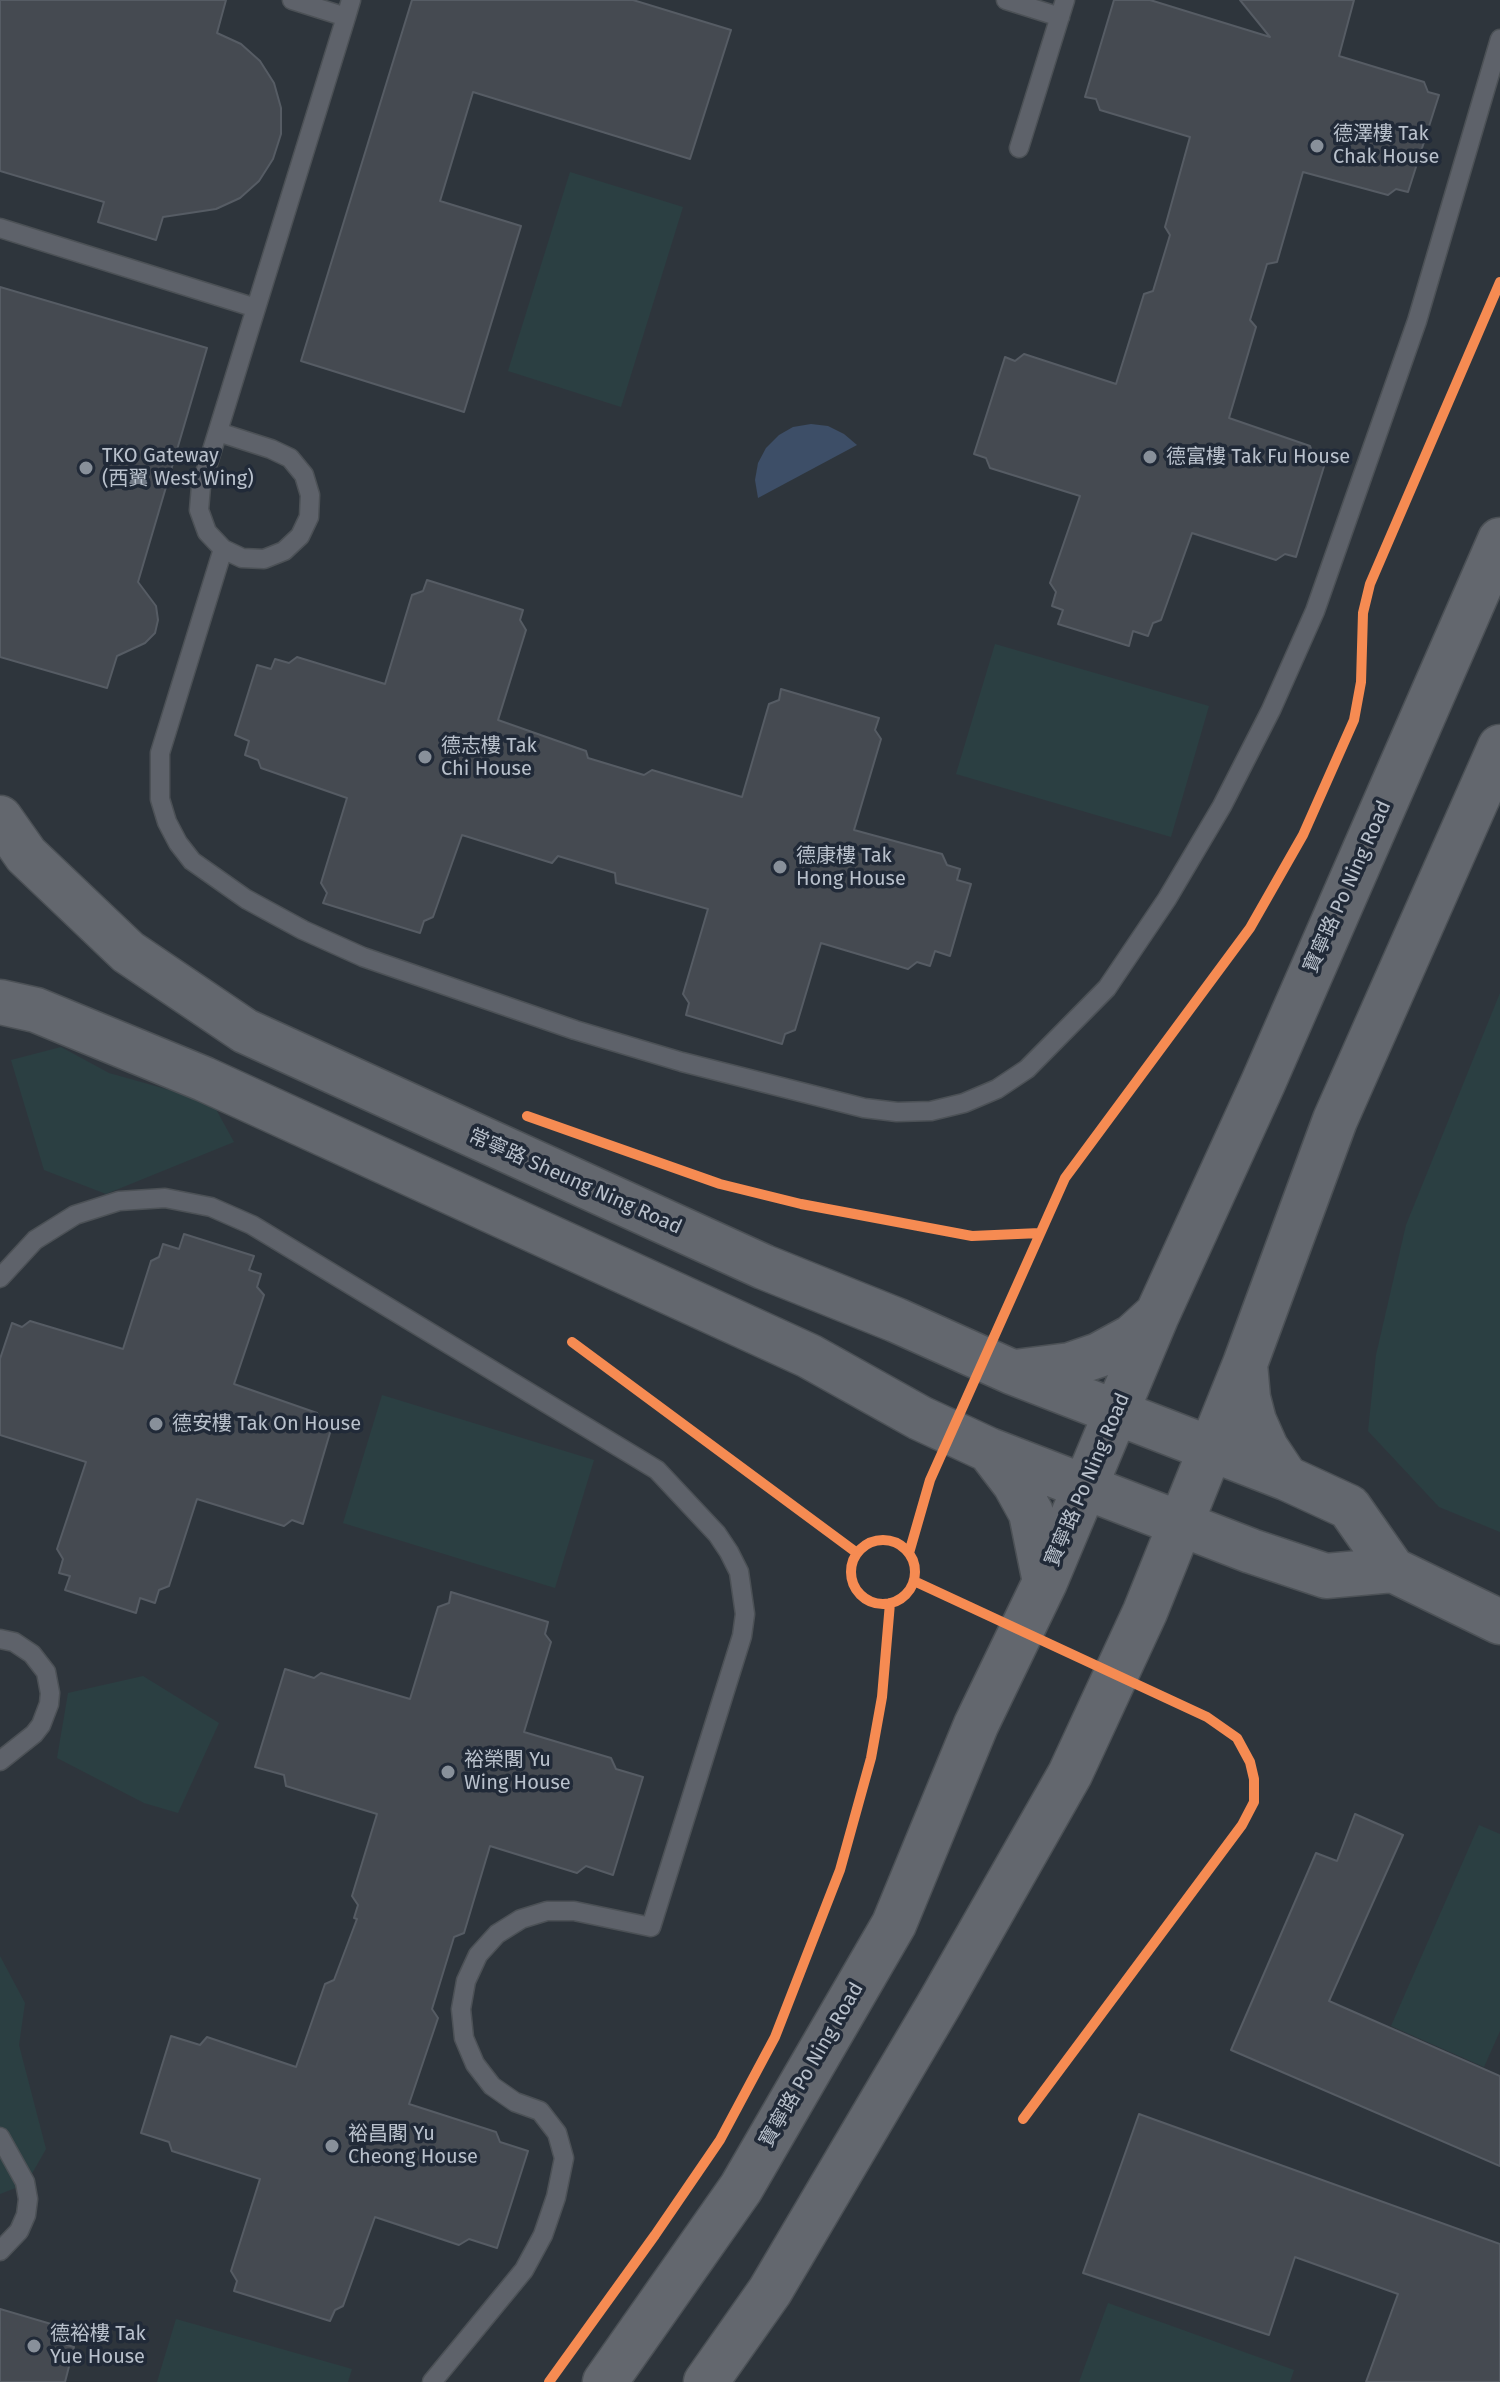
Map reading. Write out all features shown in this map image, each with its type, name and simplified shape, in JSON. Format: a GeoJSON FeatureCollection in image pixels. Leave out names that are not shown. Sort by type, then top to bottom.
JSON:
{"type":"FeatureCollection","features":[{"type":"Feature","properties":{"kind":"main road","name":"寶寧路 Po Ning Road"},"geometry":{"type":"LineString","coordinates":[[605,2382],[741,2188],[894,1924],[976,1725],[1045,1582],[1157,1315],[1269,1069],[1500,540]]}},
{"type":"Feature","properties":{"kind":"main road"},"geometry":{"type":"LineString","coordinates":[[706,2382],[770,2291],[1070,1774],[1145,1612],[1245,1364],[1335,1120],[1500,747]]}},
{"type":"Feature","properties":{"kind":"main road","name":"常寧路 Sheung Ning Road"},"geometry":{"type":"LineString","coordinates":[[0,818],[26,855],[128,952],[245,1031],[764,1267],[896,1320],[1012,1372],[1286,1478],[1349,1507],[1393,1570]]}},
{"type":"Feature","properties":{"kind":"main road"},"geometry":{"type":"LineString","coordinates":[[0,1002],[36,1010],[204,1079],[785,1345],[920,1418],[989,1450],[1180,1524],[1326,1576],[1393,1570],[1500,1622]]}},
{"type":"Feature","properties":{"kind":"main road"},"geometry":{"type":"LineString","coordinates":[[1012,1372],[1070,1365],[1099,1355],[1132,1337],[1157,1315]]}},
{"type":"Feature","properties":{"kind":"main road"},"geometry":{"type":"LineString","coordinates":[[1245,1364],[1254,1421],[1266,1448],[1286,1478]]}},
{"type":"Feature","properties":{"kind":"main road"},"geometry":{"type":"LineString","coordinates":[[989,1450],[1015,1484],[1031,1513],[1045,1582]]}},
{"type":"Feature","properties":{"kind":"lane"},"geometry":{"type":"LineString","coordinates":[[218,432],[290,458],[304,475],[310,495],[309,517],[300,536],[284,551],[264,559],[242,558],[223,549],[207,532],[199,510],[201,486],[348,8],[292,0]]}},
{"type":"Feature","properties":{"kind":"lane"},"geometry":{"type":"LineString","coordinates":[[1006,0],[1063,8],[1019,148]]}},
{"type":"Feature","properties":{"kind":"lane"},"geometry":{"type":"LineString","coordinates":[[223,549],[160,753],[160,799],[167,822],[192,861],[246,899],[303,930],[363,957],[575,1030],[709,1069],[864,1108],[897,1112],[931,1111],[964,1103],[997,1089],[1027,1069],[1107,988],[1167,899],[1214,819],[1271,710],[1315,611],[1417,321],[1500,39]]}},
{"type":"Feature","properties":{"kind":"lane"},"geometry":{"type":"LineString","coordinates":[[0,228],[256,308]]}},
{"type":"Feature","properties":{"kind":"lane"},"geometry":{"type":"LineString","coordinates":[[0,1278],[35,1240],[75,1215],[119,1201],[165,1198],[211,1207],[252,1225],[657,1470],[717,1534],[739,1572],[745,1614],[742,1636],[651,1927],[574,1911],[547,1911],[521,1919],[497,1934],[478,1955],[466,1981],[461,2009],[464,2038],[475,2064],[492,2086],[503,2094],[540,2111],[557,2133],[564,2158],[556,2197],[543,2235],[524,2270],[432,2382]]}},
{"type":"Feature","properties":{"kind":"lane"},"geometry":{"type":"LineString","coordinates":[[0,1639],[14,1642],[32,1654],[46,1672],[50,1693],[41,1725],[0,1761]]}},
{"type":"Feature","properties":{"kind":"lane"},"geometry":{"type":"LineString","coordinates":[[0,2137],[25,2182],[28,2199],[26,2215],[19,2231],[0,2251]]}},
{"type":"Feature","properties":{"kind":"green space"},"geometry":{"type":"Polygon","coordinates":[[[570,172],[683,207],[621,407],[508,371],[570,172]]]}},
{"type":"Feature","properties":{"kind":"green space"},"geometry":{"type":"Polygon","coordinates":[[[995,644],[1209,706],[1171,837],[956,774],[995,644]]]}},
{"type":"Feature","properties":{"kind":"green space"},"geometry":{"type":"Polygon","coordinates":[[[1500,993],[1500,1532],[1439,1507],[1368,1431],[1376,1355],[1406,1225],[1500,993]]]}},
{"type":"Feature","properties":{"kind":"green space"},"geometry":{"type":"Polygon","coordinates":[[[61,1047],[109,1073],[212,1102],[234,1142],[106,1194],[44,1170],[11,1060],[61,1047]]]}},
{"type":"Feature","properties":{"kind":"green space"},"geometry":{"type":"Polygon","coordinates":[[[382,1395],[594,1460],[555,1588],[343,1523],[382,1395]]]}},
{"type":"Feature","properties":{"kind":"green space"},"geometry":{"type":"Polygon","coordinates":[[[143,1676],[219,1723],[178,1813],[144,1803],[57,1758],[68,1693],[143,1676]]]}},
{"type":"Feature","properties":{"kind":"green space"},"geometry":{"type":"Polygon","coordinates":[[[1479,1825],[1500,1834],[1500,2031],[1484,2067],[1391,2026],[1479,1825]]]}},
{"type":"Feature","properties":{"kind":"green space"},"geometry":{"type":"Polygon","coordinates":[[[0,1956],[25,2003],[19,2045],[46,2149],[26,2184],[0,2194],[0,1956]]]}},
{"type":"Feature","properties":{"kind":"green space"},"geometry":{"type":"Polygon","coordinates":[[[1108,2303],[1294,2370],[1290,2382],[1079,2382],[1108,2303]]]}},
{"type":"Feature","properties":{"kind":"green space"},"geometry":{"type":"Polygon","coordinates":[[[176,2319],[352,2369],[348,2382],[157,2382],[176,2319]]]}},
{"type":"Feature","properties":{"kind":"water"},"geometry":{"type":"Polygon","coordinates":[[[811,424],[828,426],[857,445],[758,498],[755,480],[758,463],[766,448],[793,427],[811,424]]]}},
{"type":"Feature","properties":{"kind":"building"},"geometry":{"type":"Polygon","coordinates":[[[0,0],[226,0],[217,33],[241,44],[260,61],[274,83],[281,108],[281,134],[273,159],[259,181],[240,198],[216,209],[163,217],[156,240],[98,222],[104,202],[0,171],[0,0]]]}},
{"type":"Feature","properties":{"kind":"building"},"geometry":{"type":"Polygon","coordinates":[[[412,0],[633,0],[731,30],[690,159],[473,92],[440,201],[521,226],[464,412],[301,361],[412,0]]]}},
{"type":"Feature","properties":{"kind":"building"},"geometry":{"type":"Polygon","coordinates":[[[1114,0],[1150,0],[1270,37],[1240,0],[1354,0],[1339,56],[1424,82],[1428,92],[1439,95],[1408,192],[1396,189],[1388,195],[1303,172],[1277,262],[1267,264],[1250,320],[1256,327],[1229,418],[1310,446],[1314,456],[1326,460],[1296,557],[1285,554],[1276,560],[1192,533],[1161,620],[1153,623],[1148,636],[1133,631],[1129,646],[1058,624],[1063,610],[1052,606],[1056,592],[1050,583],[1080,496],[990,468],[986,458],[974,454],[1005,357],[1015,361],[1024,354],[1116,384],[1144,294],[1153,291],[1170,235],[1165,227],[1190,137],[1100,110],[1096,99],[1085,97],[1114,0]]]}},
{"type":"Feature","properties":{"kind":"building","name":"TKO Gateway (西翼 West Wing)"},"geometry":{"type":"Polygon","coordinates":[[[0,287],[207,348],[138,582],[156,606],[158,620],[155,633],[145,643],[117,656],[107,688],[0,657],[0,287]]]}},
{"type":"Feature","properties":{"kind":"building"},"geometry":{"type":"Polygon","coordinates":[[[427,580],[523,610],[520,620],[526,630],[498,720],[586,751],[588,758],[644,775],[652,770],[742,797],[769,704],[779,700],[781,689],[879,718],[875,730],[881,739],[854,830],[942,854],[947,865],[960,869],[957,880],[971,884],[950,956],[935,951],[930,966],[917,962],[908,969],[821,943],[795,1030],[785,1034],[782,1044],[686,1015],[689,1003],[683,994],[708,909],[616,883],[615,873],[558,856],[552,863],[462,835],[433,917],[424,921],[420,933],[323,903],[327,893],[321,883],[347,798],[261,768],[258,760],[245,755],[249,741],[235,735],[257,665],[271,669],[275,659],[289,663],[297,657],[385,684],[412,595],[423,591],[427,580]]]}},
{"type":"Feature","properties":{"kind":"building","name":"德安樓 Tak On House"},"geometry":{"type":"Polygon","coordinates":[[[184,1234],[254,1256],[249,1270],[261,1274],[257,1287],[264,1295],[234,1384],[317,1413],[321,1422],[332,1426],[303,1524],[292,1520],[284,1526],[197,1499],[169,1586],[159,1590],[155,1603],[140,1598],[136,1613],[65,1590],[70,1576],[59,1573],[63,1559],[57,1549],[86,1462],[0,1435],[0,1359],[12,1323],[22,1327],[30,1321],[123,1349],[151,1261],[159,1257],[163,1244],[179,1249],[184,1234]]]}},
{"type":"Feature","properties":{"kind":"building"},"geometry":{"type":"Polygon","coordinates":[[[451,1592],[548,1622],[545,1634],[551,1642],[524,1732],[611,1758],[616,1769],[643,1777],[613,1875],[586,1866],[577,1873],[490,1846],[464,1933],[454,1937],[432,2009],[438,2018],[409,2104],[496,2132],[500,2142],[528,2151],[497,2248],[469,2239],[459,2245],[375,2217],[343,2306],[335,2310],[330,2321],[234,2291],[237,2281],[231,2271],[260,2179],[172,2151],[169,2142],[141,2133],[171,2036],[200,2045],[207,2037],[296,2067],[325,1984],[334,1980],[357,1919],[354,1918],[358,1905],[352,1896],[377,1814],[286,1786],[284,1775],[255,1767],[285,1669],[314,1678],[321,1673],[410,1699],[438,1607],[449,1603],[451,1592]]]}},
{"type":"Feature","properties":{"kind":"building"},"geometry":{"type":"Polygon","coordinates":[[[1355,1814],[1403,1835],[1329,2001],[1500,2076],[1500,2166],[1231,2050],[1316,1853],[1337,1861],[1355,1814]]]}},
{"type":"Feature","properties":{"kind":"building"},"geometry":{"type":"Polygon","coordinates":[[[1139,2114],[1500,2244],[1500,2382],[1366,2382],[1398,2294],[1295,2257],[1269,2335],[1083,2273],[1139,2114]]]}},
{"type":"Feature","properties":{"kind":"building","name":"德裕樓 Tak Yue House"},"geometry":{"type":"Polygon","coordinates":[[[0,2309],[68,2329],[63,2344],[74,2347],[65,2382],[0,2382],[0,2309]]]}},
{"type":"Feature","properties":{"kind":"cycle path"},"geometry":{"type":"LineString","coordinates":[[909,1553],[930,1480],[1065,1178],[1250,928],[1303,835],[1354,720],[1361,682],[1363,613],[1370,584],[1500,282]]}},
{"type":"Feature","properties":{"kind":"cycle path"},"geometry":{"type":"LineString","coordinates":[[527,1116],[720,1184],[801,1204],[972,1236],[1040,1233]]}},
{"type":"Feature","properties":{"kind":"cycle path"},"geometry":{"type":"LineString","coordinates":[[572,1342],[857,1553]]}},
{"type":"Feature","properties":{"kind":"cycle path"},"geometry":{"type":"LineString","coordinates":[[883,1540],[895,1542],[906,1549],[913,1560],[915,1572],[913,1584],[906,1595],[895,1602],[883,1604],[871,1602],[860,1595],[853,1584],[851,1572],[853,1560],[860,1549],[871,1542],[883,1540]]}},
{"type":"Feature","properties":{"kind":"cycle path"},"geometry":{"type":"LineString","coordinates":[[914,1581],[1207,1717],[1237,1738],[1250,1762],[1254,1779],[1254,1802],[1242,1825],[1023,2119]]}},
{"type":"Feature","properties":{"kind":"cycle path"},"geometry":{"type":"LineString","coordinates":[[549,2382],[720,2140],[775,2037],[840,1870],[871,1758],[882,1697],[890,1603]]}},
{"type":"Feature","properties":{"kind":"place","name":"德澤樓 Tak Chak House"},"geometry":{"type":"Point","coordinates":[1317,146]}},
{"type":"Feature","properties":{"kind":"place","name":"德富樓 Tak Fu House"},"geometry":{"type":"Point","coordinates":[1150,457]}},
{"type":"Feature","properties":{"kind":"place","name":"TKO Gateway (西翼 West Wing)"},"geometry":{"type":"Point","coordinates":[86,468]}},
{"type":"Feature","properties":{"kind":"place","name":"德志樓 Tak Chi House"},"geometry":{"type":"Point","coordinates":[425,757]}},
{"type":"Feature","properties":{"kind":"place","name":"德康樓 Tak Hong House"},"geometry":{"type":"Point","coordinates":[780,867]}},
{"type":"Feature","properties":{"kind":"place","name":"德安樓 Tak On House"},"geometry":{"type":"Point","coordinates":[156,1424]}},
{"type":"Feature","properties":{"kind":"place","name":"裕榮閣 Yu Wing House"},"geometry":{"type":"Point","coordinates":[448,1772]}},
{"type":"Feature","properties":{"kind":"place","name":"裕昌閣 Yu Cheong House"},"geometry":{"type":"Point","coordinates":[332,2146]}},
{"type":"Feature","properties":{"kind":"place","name":"德裕樓 Tak Yue House"},"geometry":{"type":"Point","coordinates":[34,2346]}}]}
